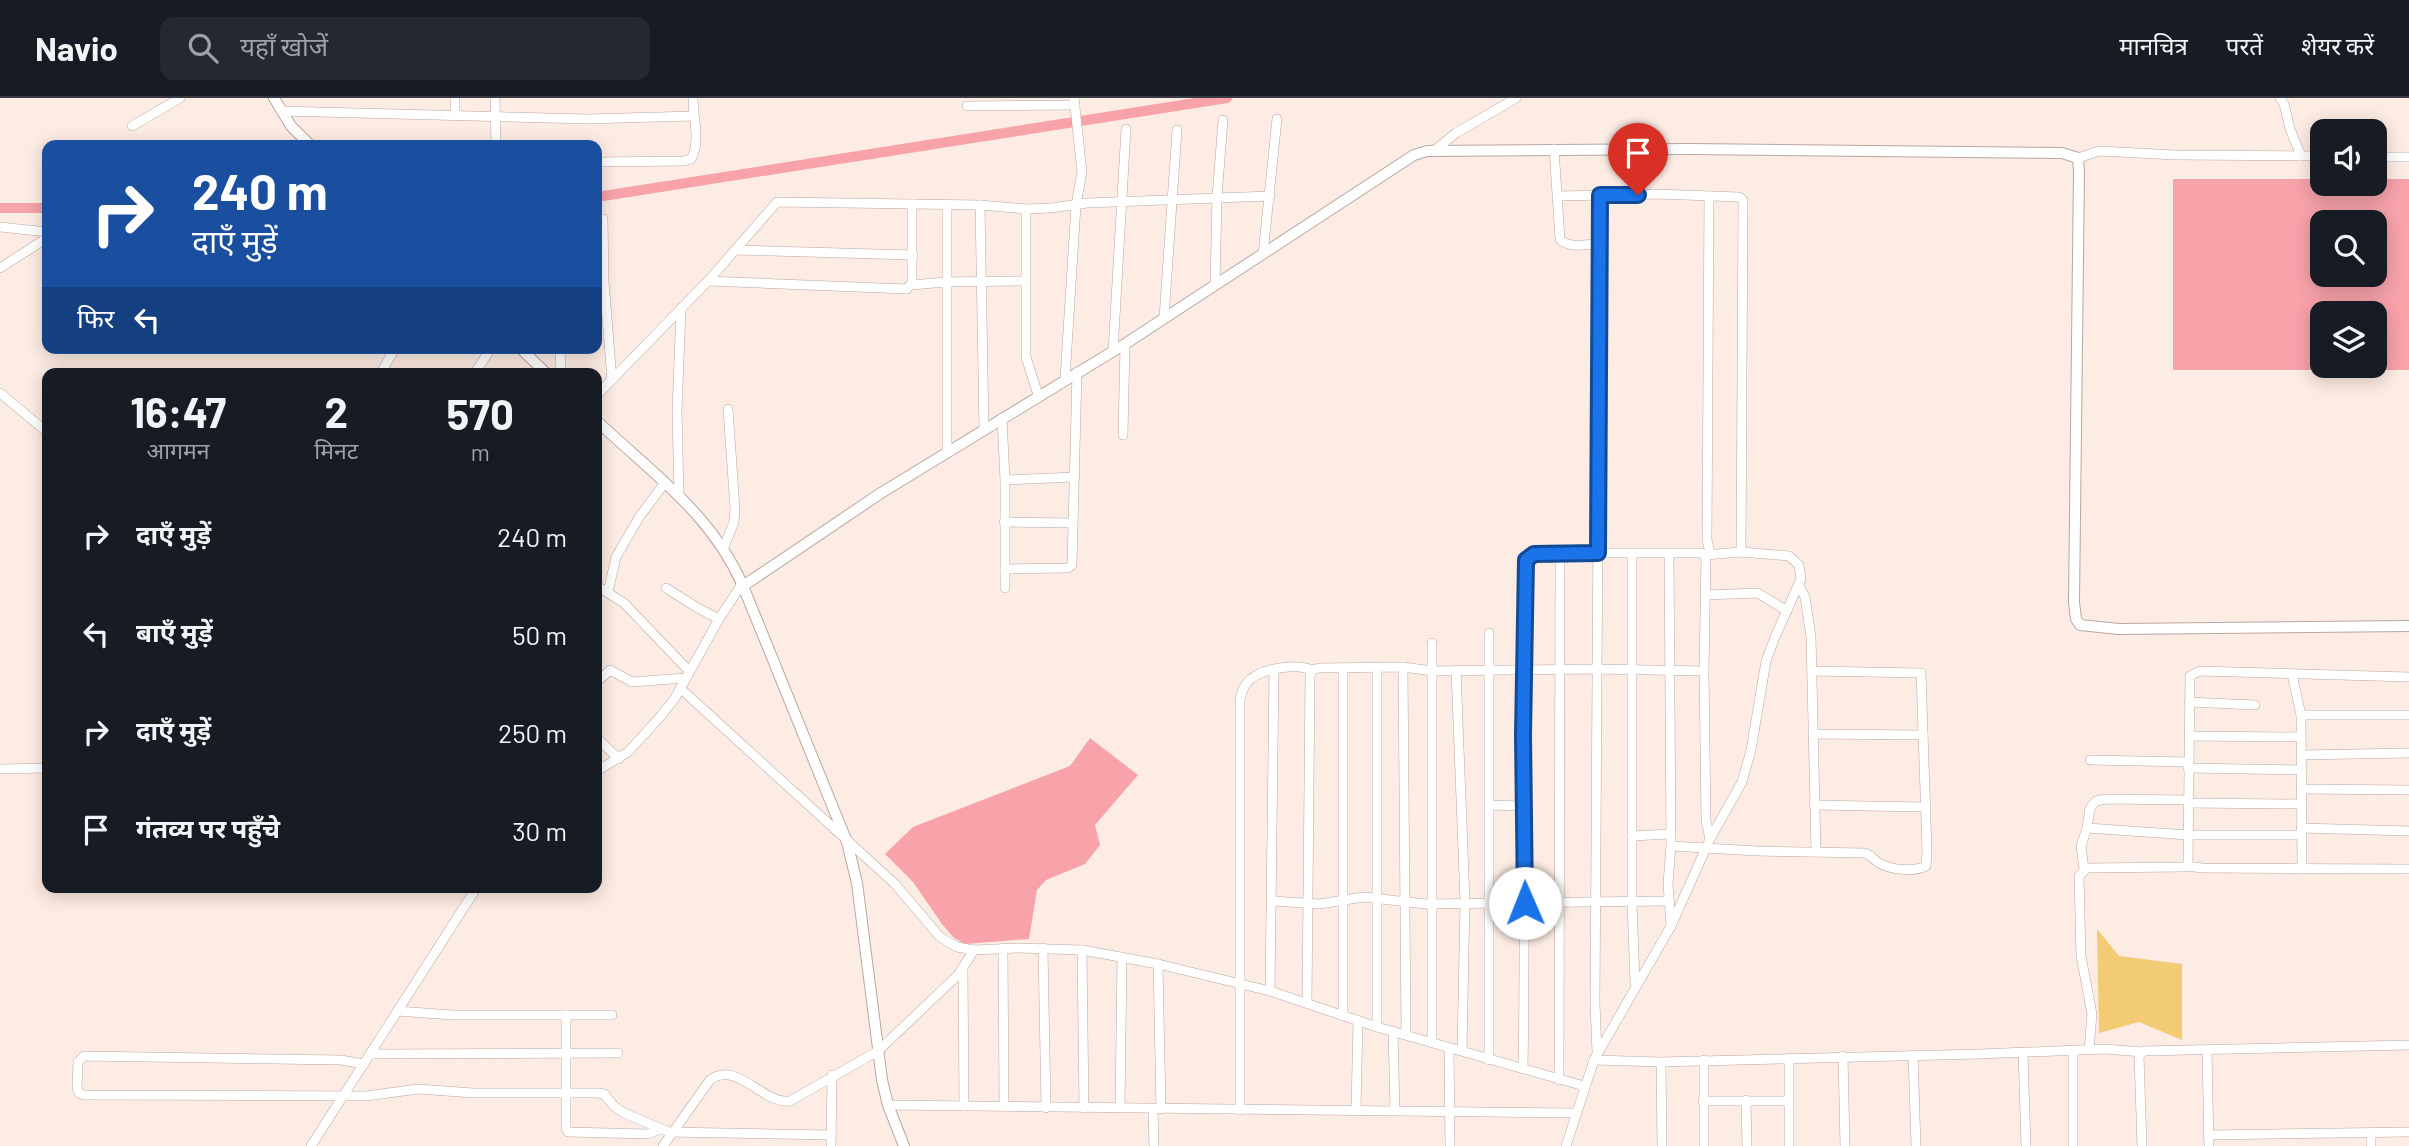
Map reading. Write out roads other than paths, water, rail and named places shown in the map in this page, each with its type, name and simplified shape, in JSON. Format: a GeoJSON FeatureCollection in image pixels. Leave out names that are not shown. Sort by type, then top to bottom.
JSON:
{"type":"FeatureCollection","features":[{"type":"Feature","properties":{"kind":"street"},"geometry":{"type":"LineString","coordinates":[[132,126],[180,98]]}},
{"type":"Feature","properties":{"kind":"street"},"geometry":{"type":"LineString","coordinates":[[274,98],[281,111],[306,140]]}},
{"type":"Feature","properties":{"kind":"street"},"geometry":{"type":"LineString","coordinates":[[455,98],[455,116]]}},
{"type":"Feature","properties":{"kind":"street"},"geometry":{"type":"LineString","coordinates":[[495,98],[496,140]]}},
{"type":"Feature","properties":{"kind":"street"},"geometry":{"type":"LineString","coordinates":[[602,162],[691,159],[696,145],[693,98]]}},
{"type":"Feature","properties":{"kind":"street"},"geometry":{"type":"LineString","coordinates":[[1435,150],[1456,133],[1516,98]]}},
{"type":"Feature","properties":{"kind":"street"},"geometry":{"type":"LineString","coordinates":[[2280,98],[2301,156]]}},
{"type":"Feature","properties":{"kind":"street"},"geometry":{"type":"LineString","coordinates":[[967,106],[1074,102],[1082,172],[1076,205],[1065,379]]}},
{"type":"Feature","properties":{"kind":"street"},"geometry":{"type":"LineString","coordinates":[[281,111],[495,118],[693,116]]}},
{"type":"Feature","properties":{"kind":"street"},"geometry":{"type":"LineString","coordinates":[[1263,254],[1277,118]]}},
{"type":"Feature","properties":{"kind":"street"},"geometry":{"type":"LineString","coordinates":[[1215,284],[1217,197],[1223,120]]}},
{"type":"Feature","properties":{"kind":"street"},"geometry":{"type":"LineString","coordinates":[[1113,351],[1126,129]]}},
{"type":"Feature","properties":{"kind":"street"},"geometry":{"type":"LineString","coordinates":[[1164,318],[1177,130]]}},
{"type":"Feature","properties":{"kind":"street"},"geometry":{"type":"LineString","coordinates":[[1554,149],[1559,236],[1562,242],[1569,245],[1599,244]]}},
{"type":"Feature","properties":{"kind":"street"},"geometry":{"type":"LineString","coordinates":[[602,768],[620,759],[660,717],[742,585],[947,451],[1125,344],[1413,155],[1435,150],[1554,149],[2062,153],[2078,158],[2099,151],[2176,155],[2310,156]]}},
{"type":"Feature","properties":{"kind":"street"},"geometry":{"type":"LineString","coordinates":[[2387,157],[2409,157]]}},
{"type":"Feature","properties":{"kind":"street"},"geometry":{"type":"LineString","coordinates":[[2078,158],[2076,620],[2080,625],[2119,629],[2409,626]]}},
{"type":"Feature","properties":{"kind":"street"},"geometry":{"type":"LineString","coordinates":[[1595,1056],[1600,195]]}},
{"type":"Feature","properties":{"kind":"street"},"geometry":{"type":"LineString","coordinates":[[602,391],[708,281],[778,202],[980,205],[1026,209],[1121,201],[1270,196]]}},
{"type":"Feature","properties":{"kind":"street"},"geometry":{"type":"LineString","coordinates":[[1558,196],[1739,197],[1744,203],[1741,552]]}},
{"type":"Feature","properties":{"kind":"street"},"geometry":{"type":"LineString","coordinates":[[1708,843],[1704,671],[1709,196]]}},
{"type":"Feature","properties":{"kind":"street"},"geometry":{"type":"LineString","coordinates":[[911,285],[912,204]]}},
{"type":"Feature","properties":{"kind":"street"},"geometry":{"type":"LineString","coordinates":[[947,205],[947,451]]}},
{"type":"Feature","properties":{"kind":"street"},"geometry":{"type":"LineString","coordinates":[[980,205],[984,429]]}},
{"type":"Feature","properties":{"kind":"street"},"geometry":{"type":"LineString","coordinates":[[1026,209],[1026,357],[1038,396]]}},
{"type":"Feature","properties":{"kind":"street"},"geometry":{"type":"LineString","coordinates":[[603,219],[604,281],[612,380]]}},
{"type":"Feature","properties":{"kind":"street"},"geometry":{"type":"LineString","coordinates":[[0,227],[42,231]]}},
{"type":"Feature","properties":{"kind":"street"},"geometry":{"type":"LineString","coordinates":[[0,268],[42,241]]}},
{"type":"Feature","properties":{"kind":"street"},"geometry":{"type":"LineString","coordinates":[[736,250],[912,254]]}},
{"type":"Feature","properties":{"kind":"street"},"geometry":{"type":"LineString","coordinates":[[708,281],[904,289],[911,285],[946,282],[1025,281]]}},
{"type":"Feature","properties":{"kind":"street"},"geometry":{"type":"LineString","coordinates":[[679,496],[677,411],[681,308]]}},
{"type":"Feature","properties":{"kind":"street"},"geometry":{"type":"LineString","coordinates":[[1124,435],[1125,344]]}},
{"type":"Feature","properties":{"kind":"street"},"geometry":{"type":"LineString","coordinates":[[526,354],[541,368]]}},
{"type":"Feature","properties":{"kind":"street"},"geometry":{"type":"LineString","coordinates":[[1005,569],[1070,567],[1077,373]]}},
{"type":"Feature","properties":{"kind":"street"},"geometry":{"type":"LineString","coordinates":[[0,393],[42,428]]}},
{"type":"Feature","properties":{"kind":"street"},"geometry":{"type":"LineString","coordinates":[[724,547],[734,522],[735,509],[728,409]]}},
{"type":"Feature","properties":{"kind":"street"},"geometry":{"type":"LineString","coordinates":[[1002,418],[1005,480],[1004,588]]}},
{"type":"Feature","properties":{"kind":"street"},"geometry":{"type":"LineString","coordinates":[[602,426],[700,516],[724,547],[742,585],[847,842],[857,883],[878,1051],[888,1105],[904,1146]]}},
{"type":"Feature","properties":{"kind":"street"},"geometry":{"type":"LineString","coordinates":[[1005,480],[1075,477]]}},
{"type":"Feature","properties":{"kind":"street"},"geometry":{"type":"LineString","coordinates":[[608,592],[616,557],[639,516],[664,484]]}},
{"type":"Feature","properties":{"kind":"street"},"geometry":{"type":"LineString","coordinates":[[1004,523],[1072,523]]}},
{"type":"Feature","properties":{"kind":"street"},"geometry":{"type":"LineString","coordinates":[[1559,1080],[1560,552]]}},
{"type":"Feature","properties":{"kind":"street"},"geometry":{"type":"LineString","coordinates":[[1523,1069],[1526,560],[1534,554],[1560,552],[1741,552],[1789,556],[1799,565],[1801,579],[1766,662],[1745,774],[1708,843],[1671,926],[1595,1056],[1566,1146]]}},
{"type":"Feature","properties":{"kind":"street"},"geometry":{"type":"LineString","coordinates":[[1632,554],[1632,903],[1636,985]]}},
{"type":"Feature","properties":{"kind":"street"},"geometry":{"type":"LineString","coordinates":[[1669,554],[1671,846],[1668,901],[1671,926]]}},
{"type":"Feature","properties":{"kind":"street"},"geometry":{"type":"LineString","coordinates":[[1799,586],[1805,597],[1808,613],[1812,671],[1816,852]]}},
{"type":"Feature","properties":{"kind":"street"},"geometry":{"type":"LineString","coordinates":[[666,588],[719,619]]}},
{"type":"Feature","properties":{"kind":"street"},"geometry":{"type":"LineString","coordinates":[[602,589],[644,623],[687,674]]}},
{"type":"Feature","properties":{"kind":"street"},"geometry":{"type":"LineString","coordinates":[[1706,595],[1758,593],[1787,611]]}},
{"type":"Feature","properties":{"kind":"street"},"geometry":{"type":"LineString","coordinates":[[1489,633],[1489,1059]]}},
{"type":"Feature","properties":{"kind":"street"},"geometry":{"type":"LineString","coordinates":[[1432,643],[1432,1042]]}},
{"type":"Feature","properties":{"kind":"street"},"geometry":{"type":"LineString","coordinates":[[1240,1110],[1240,700],[1246,684],[1251,679],[1291,665],[1312,670],[1403,667],[1432,671],[1704,671]]}},
{"type":"Feature","properties":{"kind":"street"},"geometry":{"type":"LineString","coordinates":[[1403,667],[1406,1035]]}},
{"type":"Feature","properties":{"kind":"street"},"geometry":{"type":"LineString","coordinates":[[1343,668],[1343,1016]]}},
{"type":"Feature","properties":{"kind":"street"},"geometry":{"type":"LineString","coordinates":[[1377,668],[1377,1027]]}},
{"type":"Feature","properties":{"kind":"street"},"geometry":{"type":"LineString","coordinates":[[602,677],[610,670],[632,682],[657,682],[687,674]]}},
{"type":"Feature","properties":{"kind":"street"},"geometry":{"type":"LineString","coordinates":[[1270,991],[1274,670]]}},
{"type":"Feature","properties":{"kind":"street"},"geometry":{"type":"LineString","coordinates":[[1307,1003],[1312,670]]}},
{"type":"Feature","properties":{"kind":"street"},"geometry":{"type":"LineString","coordinates":[[1456,670],[1465,902],[1462,1050]]}},
{"type":"Feature","properties":{"kind":"street"},"geometry":{"type":"LineString","coordinates":[[1671,846],[1708,843],[1757,851],[1865,853],[1890,867],[1923,868],[1928,858],[1921,673],[1812,671]]}},
{"type":"Feature","properties":{"kind":"street"},"geometry":{"type":"LineString","coordinates":[[2186,866],[2189,863],[2189,678],[2197,672],[2409,677]]}},
{"type":"Feature","properties":{"kind":"street"},"geometry":{"type":"LineString","coordinates":[[2292,674],[2301,715],[2302,869]]}},
{"type":"Feature","properties":{"kind":"street"},"geometry":{"type":"LineString","coordinates":[[680,688],[902,892],[940,937],[957,947],[974,950],[1082,950],[1158,964],[1270,991],[1377,1027],[1584,1086]]}},
{"type":"Feature","properties":{"kind":"street"},"geometry":{"type":"LineString","coordinates":[[2189,702],[2255,705]]}},
{"type":"Feature","properties":{"kind":"street"},"geometry":{"type":"LineString","coordinates":[[2301,715],[2409,715]]}},
{"type":"Feature","properties":{"kind":"street"},"geometry":{"type":"LineString","coordinates":[[1812,734],[1923,735]]}},
{"type":"Feature","properties":{"kind":"street"},"geometry":{"type":"LineString","coordinates":[[2189,736],[2301,737]]}},
{"type":"Feature","properties":{"kind":"street"},"geometry":{"type":"LineString","coordinates":[[602,743],[620,759]]}},
{"type":"Feature","properties":{"kind":"street"},"geometry":{"type":"LineString","coordinates":[[2301,755],[2409,753]]}},
{"type":"Feature","properties":{"kind":"street"},"geometry":{"type":"LineString","coordinates":[[2090,760],[2301,770]]}},
{"type":"Feature","properties":{"kind":"street"},"geometry":{"type":"LineString","coordinates":[[0,769],[42,768]]}},
{"type":"Feature","properties":{"kind":"street"},"geometry":{"type":"LineString","coordinates":[[2301,789],[2409,790]]}},
{"type":"Feature","properties":{"kind":"street"},"geometry":{"type":"LineString","coordinates":[[2089,1049],[2092,1014],[2082,965],[2079,876],[2084,869],[2081,846],[2090,808],[2100,799],[2301,804]]}},
{"type":"Feature","properties":{"kind":"street"},"geometry":{"type":"LineString","coordinates":[[1490,805],[1523,806]]}},
{"type":"Feature","properties":{"kind":"street"},"geometry":{"type":"LineString","coordinates":[[1814,805],[1924,807]]}},
{"type":"Feature","properties":{"kind":"street"},"geometry":{"type":"LineString","coordinates":[[2087,828],[2188,835],[2409,831]]}},
{"type":"Feature","properties":{"kind":"street"},"geometry":{"type":"LineString","coordinates":[[1632,836],[1671,834]]}},
{"type":"Feature","properties":{"kind":"street"},"geometry":{"type":"LineString","coordinates":[[2084,869],[2186,866],[2409,869]]}},
{"type":"Feature","properties":{"kind":"street"},"geometry":{"type":"LineString","coordinates":[[311,1146],[473,893]]}},
{"type":"Feature","properties":{"kind":"street"},"geometry":{"type":"LineString","coordinates":[[1272,901],[1328,904],[1363,897],[1432,904],[1668,901]]}},
{"type":"Feature","properties":{"kind":"street"},"geometry":{"type":"LineString","coordinates":[[1003,948],[1004,1106]]}},
{"type":"Feature","properties":{"kind":"street"},"geometry":{"type":"LineString","coordinates":[[1043,948],[1046,1108]]}},
{"type":"Feature","properties":{"kind":"street"},"geometry":{"type":"LineString","coordinates":[[663,1146],[710,1080],[720,1074],[731,1075],[784,1102],[796,1099],[832,1075],[878,1051],[938,995],[963,968],[974,950]]}},
{"type":"Feature","properties":{"kind":"street"},"geometry":{"type":"LineString","coordinates":[[1082,950],[1084,1108]]}},
{"type":"Feature","properties":{"kind":"street"},"geometry":{"type":"LineString","coordinates":[[1121,1108],[1122,957]]}},
{"type":"Feature","properties":{"kind":"street"},"geometry":{"type":"LineString","coordinates":[[1154,1146],[1157,1109],[1158,964]]}},
{"type":"Feature","properties":{"kind":"street"},"geometry":{"type":"LineString","coordinates":[[963,968],[964,1106]]}},
{"type":"Feature","properties":{"kind":"street"},"geometry":{"type":"LineString","coordinates":[[397,1012],[612,1015]]}},
{"type":"Feature","properties":{"kind":"street"},"geometry":{"type":"LineString","coordinates":[[566,1015],[568,1132],[648,1134],[660,1129]]}},
{"type":"Feature","properties":{"kind":"street"},"geometry":{"type":"LineString","coordinates":[[1356,1110],[1358,1020]]}},
{"type":"Feature","properties":{"kind":"street"},"geometry":{"type":"LineString","coordinates":[[1394,1031],[1395,1110]]}},
{"type":"Feature","properties":{"kind":"street"},"geometry":{"type":"LineString","coordinates":[[1595,1056],[1661,1062],[2089,1049],[2142,1052],[2409,1045]]}},
{"type":"Feature","properties":{"kind":"street"},"geometry":{"type":"LineString","coordinates":[[1449,1048],[1450,1146]]}},
{"type":"Feature","properties":{"kind":"street"},"geometry":{"type":"LineString","coordinates":[[2073,1050],[2073,1146]]}},
{"type":"Feature","properties":{"kind":"street"},"geometry":{"type":"LineString","coordinates":[[2207,1050],[2209,1146]]}},
{"type":"Feature","properties":{"kind":"street"},"geometry":{"type":"LineString","coordinates":[[2142,1052],[2139,1056],[2142,1146]]}},
{"type":"Feature","properties":{"kind":"street"},"geometry":{"type":"LineString","coordinates":[[370,1054],[618,1053]]}},
{"type":"Feature","properties":{"kind":"street"},"geometry":{"type":"LineString","coordinates":[[2023,1053],[2026,1146]]}},
{"type":"Feature","properties":{"kind":"street"},"geometry":{"type":"LineString","coordinates":[[1913,1055],[1916,1146]]}},
{"type":"Feature","properties":{"kind":"street"},"geometry":{"type":"LineString","coordinates":[[364,1064],[341,1060],[84,1056],[78,1062],[78,1090],[84,1095],[292,1097],[377,1096],[418,1089],[472,1093],[601,1093],[618,1110],[660,1129],[674,1132],[831,1135]]}},
{"type":"Feature","properties":{"kind":"street"},"geometry":{"type":"LineString","coordinates":[[1843,1056],[1845,1146]]}},
{"type":"Feature","properties":{"kind":"street"},"geometry":{"type":"LineString","coordinates":[[1788,1058],[1789,1146]]}},
{"type":"Feature","properties":{"kind":"street"},"geometry":{"type":"LineString","coordinates":[[1704,1060],[1704,1146]]}},
{"type":"Feature","properties":{"kind":"street"},"geometry":{"type":"LineString","coordinates":[[1661,1062],[1662,1146]]}},
{"type":"Feature","properties":{"kind":"street"},"geometry":{"type":"LineString","coordinates":[[831,1146],[832,1075]]}},
{"type":"Feature","properties":{"kind":"street"},"geometry":{"type":"LineString","coordinates":[[1746,1100],[1746,1146]]}},
{"type":"Feature","properties":{"kind":"street"},"geometry":{"type":"LineString","coordinates":[[1703,1101],[1788,1101]]}},
{"type":"Feature","properties":{"kind":"street"},"geometry":{"type":"LineString","coordinates":[[888,1105],[1575,1113]]}},
{"type":"Feature","properties":{"kind":"street"},"geometry":{"type":"LineString","coordinates":[[2208,1135],[2409,1132]]}},
{"type":"Feature","properties":{"kind":"street"},"geometry":{"type":"LineString","coordinates":[[2371,1133],[2371,1146]]}},
{"type":"Feature","properties":{"kind":"waterway"},"geometry":{"type":"LineString","coordinates":[[602,196],[1227,98]]}},
{"type":"Feature","properties":{"kind":"waterway"},"geometry":{"type":"LineString","coordinates":[[0,208],[42,208]]}}]}
